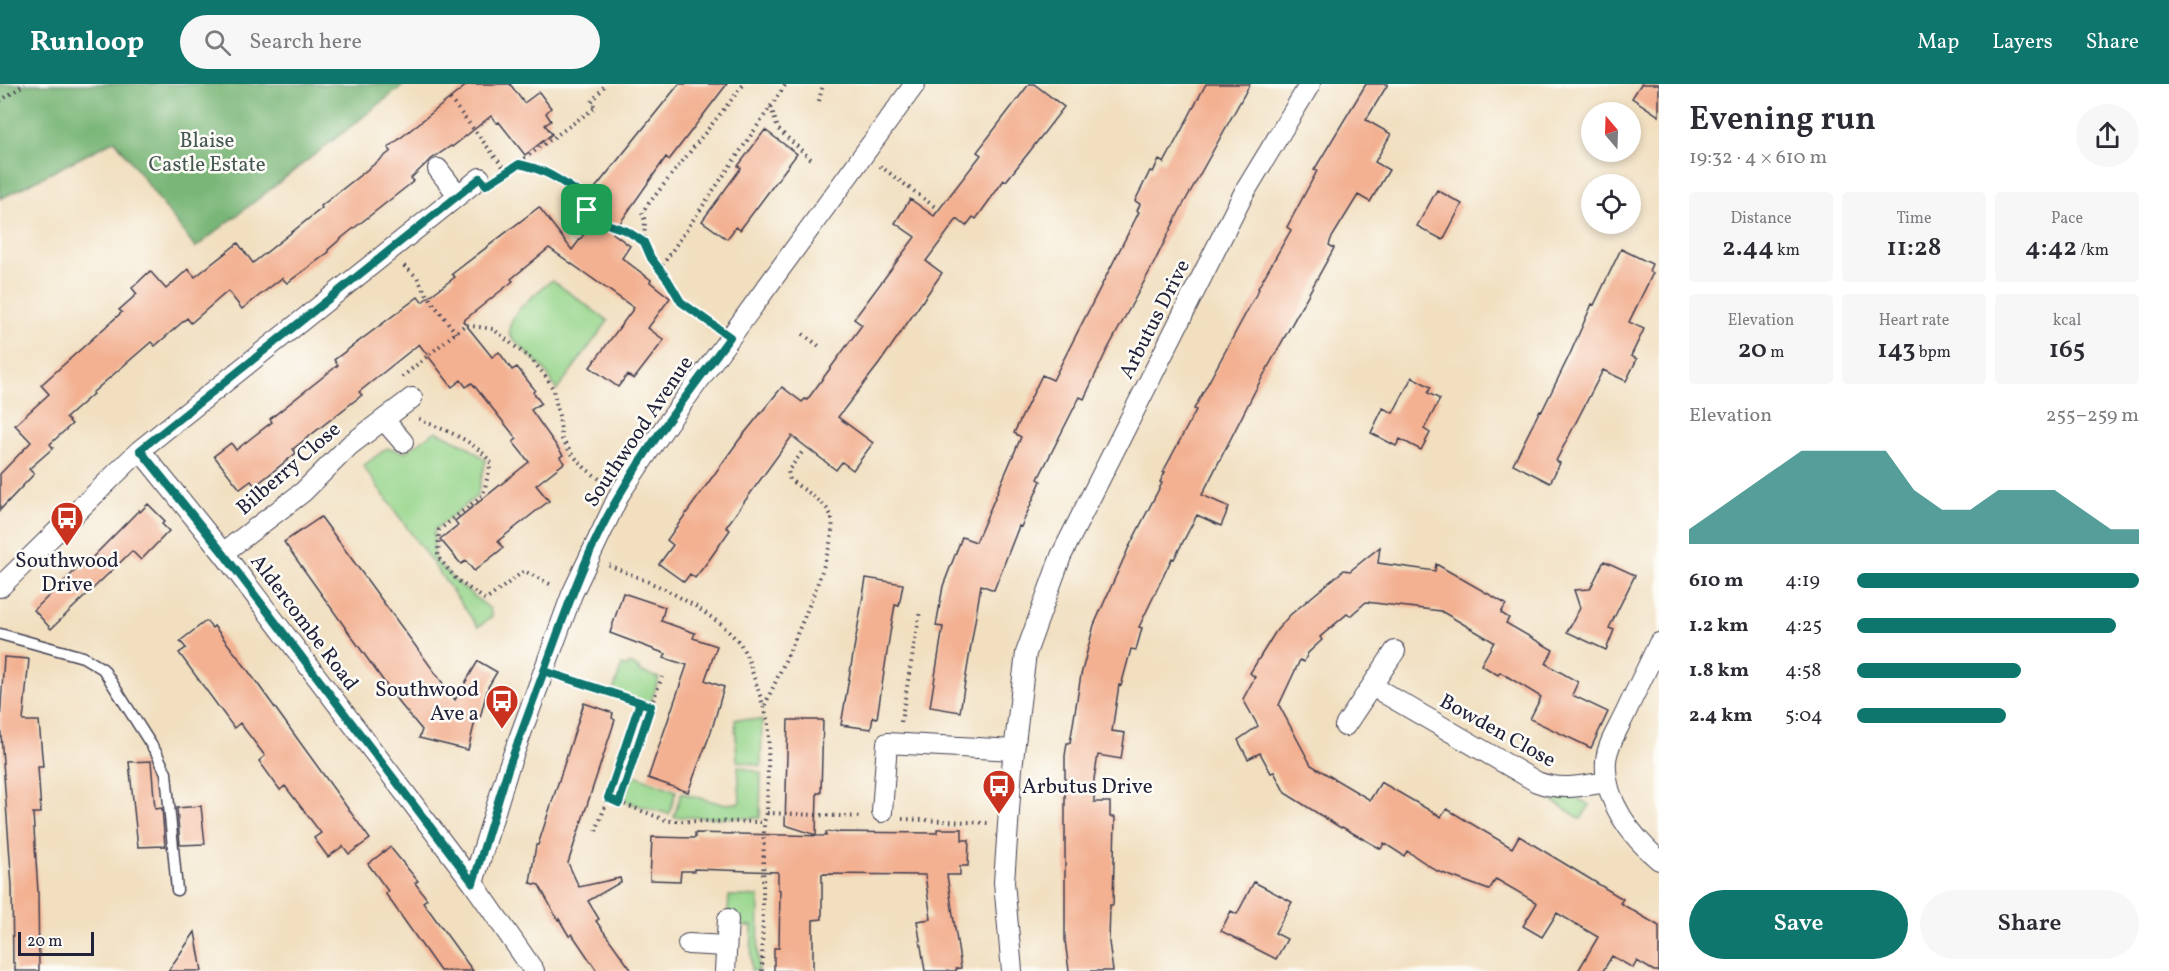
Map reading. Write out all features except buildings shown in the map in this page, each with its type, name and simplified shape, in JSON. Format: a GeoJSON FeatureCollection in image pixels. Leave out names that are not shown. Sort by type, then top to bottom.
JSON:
{"type":"FeatureCollection","features":[{"type":"Feature","properties":{"kind":"street","name":"Southwood Avenue"},"geometry":{"type":"LineString","coordinates":[[473,883],[508,769],[572,594],[620,493],[667,424],[915,84]]}},
{"type":"Feature","properties":{"kind":"street","name":"Arbutus Drive"},"geometry":{"type":"LineString","coordinates":[[1012,971],[1004,882],[1014,750],[1026,653],[1061,556],[1244,193],[1310,84]]}},
{"type":"Feature","properties":{"kind":"street"},"geometry":{"type":"LineString","coordinates":[[438,169],[458,195]]}},
{"type":"Feature","properties":{"kind":"street"},"geometry":{"type":"LineString","coordinates":[[0,587],[140,450],[480,178]]}},
{"type":"Feature","properties":{"kind":"street"},"geometry":{"type":"LineString","coordinates":[[398,409],[403,442]]}},
{"type":"Feature","properties":{"kind":"street","name":"Bilberry Close"},"geometry":{"type":"LineString","coordinates":[[223,553],[303,492],[350,445],[398,409]]}},
{"type":"Feature","properties":{"kind":"street","name":"Aldercombe Road"},"geometry":{"type":"LineString","coordinates":[[140,450],[223,553],[473,883],[534,971]]}},
{"type":"Feature","properties":{"kind":"street"},"geometry":{"type":"LineString","coordinates":[[1659,643],[1611,743],[1606,761],[1607,782],[1623,821],[1659,860]]}},
{"type":"Feature","properties":{"kind":"street"},"geometry":{"type":"LineString","coordinates":[[1345,726],[1395,651]]}},
{"type":"Feature","properties":{"kind":"street","name":"Bowden Close"},"geometry":{"type":"LineString","coordinates":[[1372,686],[1537,782],[1550,787],[1572,788],[1607,782]]}},
{"type":"Feature","properties":{"kind":"street"},"geometry":{"type":"LineString","coordinates":[[882,812],[887,743],[1014,750]]}},
{"type":"Feature","properties":{"kind":"street"},"geometry":{"type":"LineString","coordinates":[[725,971],[728,919]]}},
{"type":"Feature","properties":{"kind":"street"},"geometry":{"type":"LineString","coordinates":[[687,944],[726,946]]}},
{"type":"Feature","properties":{"kind":"lane"},"geometry":{"type":"LineString","coordinates":[[0,634],[84,657],[103,669],[157,754],[166,773],[177,890]]}},
{"type":"Feature","properties":{"kind":"path"},"geometry":{"type":"LineString","coordinates":[[0,101],[25,84]]}},
{"type":"Feature","properties":{"kind":"path"},"geometry":{"type":"LineString","coordinates":[[480,178],[486,185],[597,107],[591,103],[606,84]]}},
{"type":"Feature","properties":{"kind":"path"},"geometry":{"type":"LineString","coordinates":[[644,242],[645,221],[642,212],[744,84]]}},
{"type":"Feature","properties":{"kind":"path"},"geometry":{"type":"LineString","coordinates":[[659,270],[786,84]]}},
{"type":"Feature","properties":{"kind":"path"},"geometry":{"type":"LineString","coordinates":[[819,101],[823,84]]}},
{"type":"Feature","properties":{"kind":"path"},"geometry":{"type":"LineString","coordinates":[[450,99],[507,172]]}},
{"type":"Feature","properties":{"kind":"path"},"geometry":{"type":"LineString","coordinates":[[770,106],[778,129],[812,160]]}},
{"type":"Feature","properties":{"kind":"path"},"geometry":{"type":"LineString","coordinates":[[519,164],[538,168],[550,174],[584,196],[587,210],[610,225],[627,231],[644,242],[659,270],[681,302],[730,337]]}},
{"type":"Feature","properties":{"kind":"path"},"geometry":{"type":"LineString","coordinates":[[900,182],[935,207]]}},
{"type":"Feature","properties":{"kind":"path"},"geometry":{"type":"LineString","coordinates":[[386,253],[417,277],[426,294],[456,333]]}},
{"type":"Feature","properties":{"kind":"path"},"geometry":{"type":"LineString","coordinates":[[394,383],[465,326],[493,329],[532,360],[547,378],[559,416],[562,439],[571,453],[585,468],[620,493]]}},
{"type":"Feature","properties":{"kind":"path"},"geometry":{"type":"LineString","coordinates":[[803,334],[819,346]]}},
{"type":"Feature","properties":{"kind":"path"},"geometry":{"type":"LineString","coordinates":[[398,409],[468,441],[483,452],[491,463],[483,495],[439,530],[438,557],[457,580],[486,600],[524,572],[572,594]]}},
{"type":"Feature","properties":{"kind":"path"},"geometry":{"type":"LineString","coordinates":[[765,706],[821,578],[832,529],[832,518],[825,506],[790,480],[788,471],[803,451]]}},
{"type":"Feature","properties":{"kind":"path"},"geometry":{"type":"LineString","coordinates":[[630,573],[665,589],[722,624],[740,643],[765,706],[769,723],[767,813],[764,822],[762,971]]}},
{"type":"Feature","properties":{"kind":"path"},"geometry":{"type":"LineString","coordinates":[[897,743],[920,611]]}},
{"type":"Feature","properties":{"kind":"path"},"geometry":{"type":"LineString","coordinates":[[544,671],[651,706]]}},
{"type":"Feature","properties":{"kind":"path"},"geometry":{"type":"LineString","coordinates":[[619,803],[662,677]]}},
{"type":"Feature","properties":{"kind":"path"},"geometry":{"type":"LineString","coordinates":[[596,831],[640,702]]}},
{"type":"Feature","properties":{"kind":"path"},"geometry":{"type":"LineString","coordinates":[[608,798],[668,820],[764,822]]}},
{"type":"Feature","properties":{"kind":"green space","name":"Blaise Castle Estate"},"geometry":{"type":"Polygon","coordinates":[[[0,84],[405,84],[195,248],[115,140],[0,199],[0,84]]]}},
{"type":"Feature","properties":{"kind":"green space"},"geometry":{"type":"Polygon","coordinates":[[[552,280],[608,321],[557,390],[544,369],[510,336],[509,328],[523,305],[552,280]]]}},
{"type":"Feature","properties":{"kind":"green space"},"geometry":{"type":"Polygon","coordinates":[[[436,431],[465,445],[486,460],[477,496],[434,530],[434,559],[453,579],[490,609],[492,617],[478,627],[363,466],[387,448],[405,452],[436,431]]]}},
{"type":"Feature","properties":{"kind":"green space"},"geometry":{"type":"Polygon","coordinates":[[[629,664],[639,668],[638,671],[659,678],[650,704],[613,691],[622,665],[628,667],[629,664]]]}},
{"type":"Feature","properties":{"kind":"green space"},"geometry":{"type":"Polygon","coordinates":[[[639,708],[646,710],[619,795],[611,793],[639,708]]]}},
{"type":"Feature","properties":{"kind":"green space"},"geometry":{"type":"Polygon","coordinates":[[[735,719],[762,720],[761,766],[737,761],[735,719]]]}},
{"type":"Feature","properties":{"kind":"green space"},"geometry":{"type":"Polygon","coordinates":[[[738,766],[761,773],[760,818],[674,817],[681,793],[722,804],[740,803],[738,766]]]}},
{"type":"Feature","properties":{"kind":"green space"},"geometry":{"type":"Polygon","coordinates":[[[632,774],[676,791],[669,814],[623,801],[632,774]]]}},
{"type":"Feature","properties":{"kind":"green space"},"geometry":{"type":"Polygon","coordinates":[[[1556,796],[1577,798],[1590,805],[1581,819],[1548,798],[1556,796]]]}},
{"type":"Feature","properties":{"kind":"green space"},"geometry":{"type":"Polygon","coordinates":[[[729,896],[759,896],[758,971],[751,971],[752,926],[734,926],[728,913],[729,896]]]}},
{"type":"Feature","properties":{"kind":"place","name":"Southwood Drive"},"geometry":{"type":"Point","coordinates":[67,547]}},
{"type":"Feature","properties":{"kind":"place","name":"Southwood Ave a"},"geometry":{"type":"Point","coordinates":[502,730]}},
{"type":"Feature","properties":{"kind":"place","name":"Arbutus Drive"},"geometry":{"type":"Point","coordinates":[999,815]}},
{"type":"Feature","properties":{"kind":"route"},"geometry":{"type":"LineString","coordinates":[[587,210],[584,196],[538,168],[519,164],[486,185],[480,178],[140,450],[223,553],[473,883],[508,769],[544,671],[640,702],[608,798],[619,803],[651,706],[640,702],[592,687],[544,671],[572,594],[620,493],[730,337],[681,302],[651,258],[644,242],[627,231],[610,225],[587,210]]}}]}
